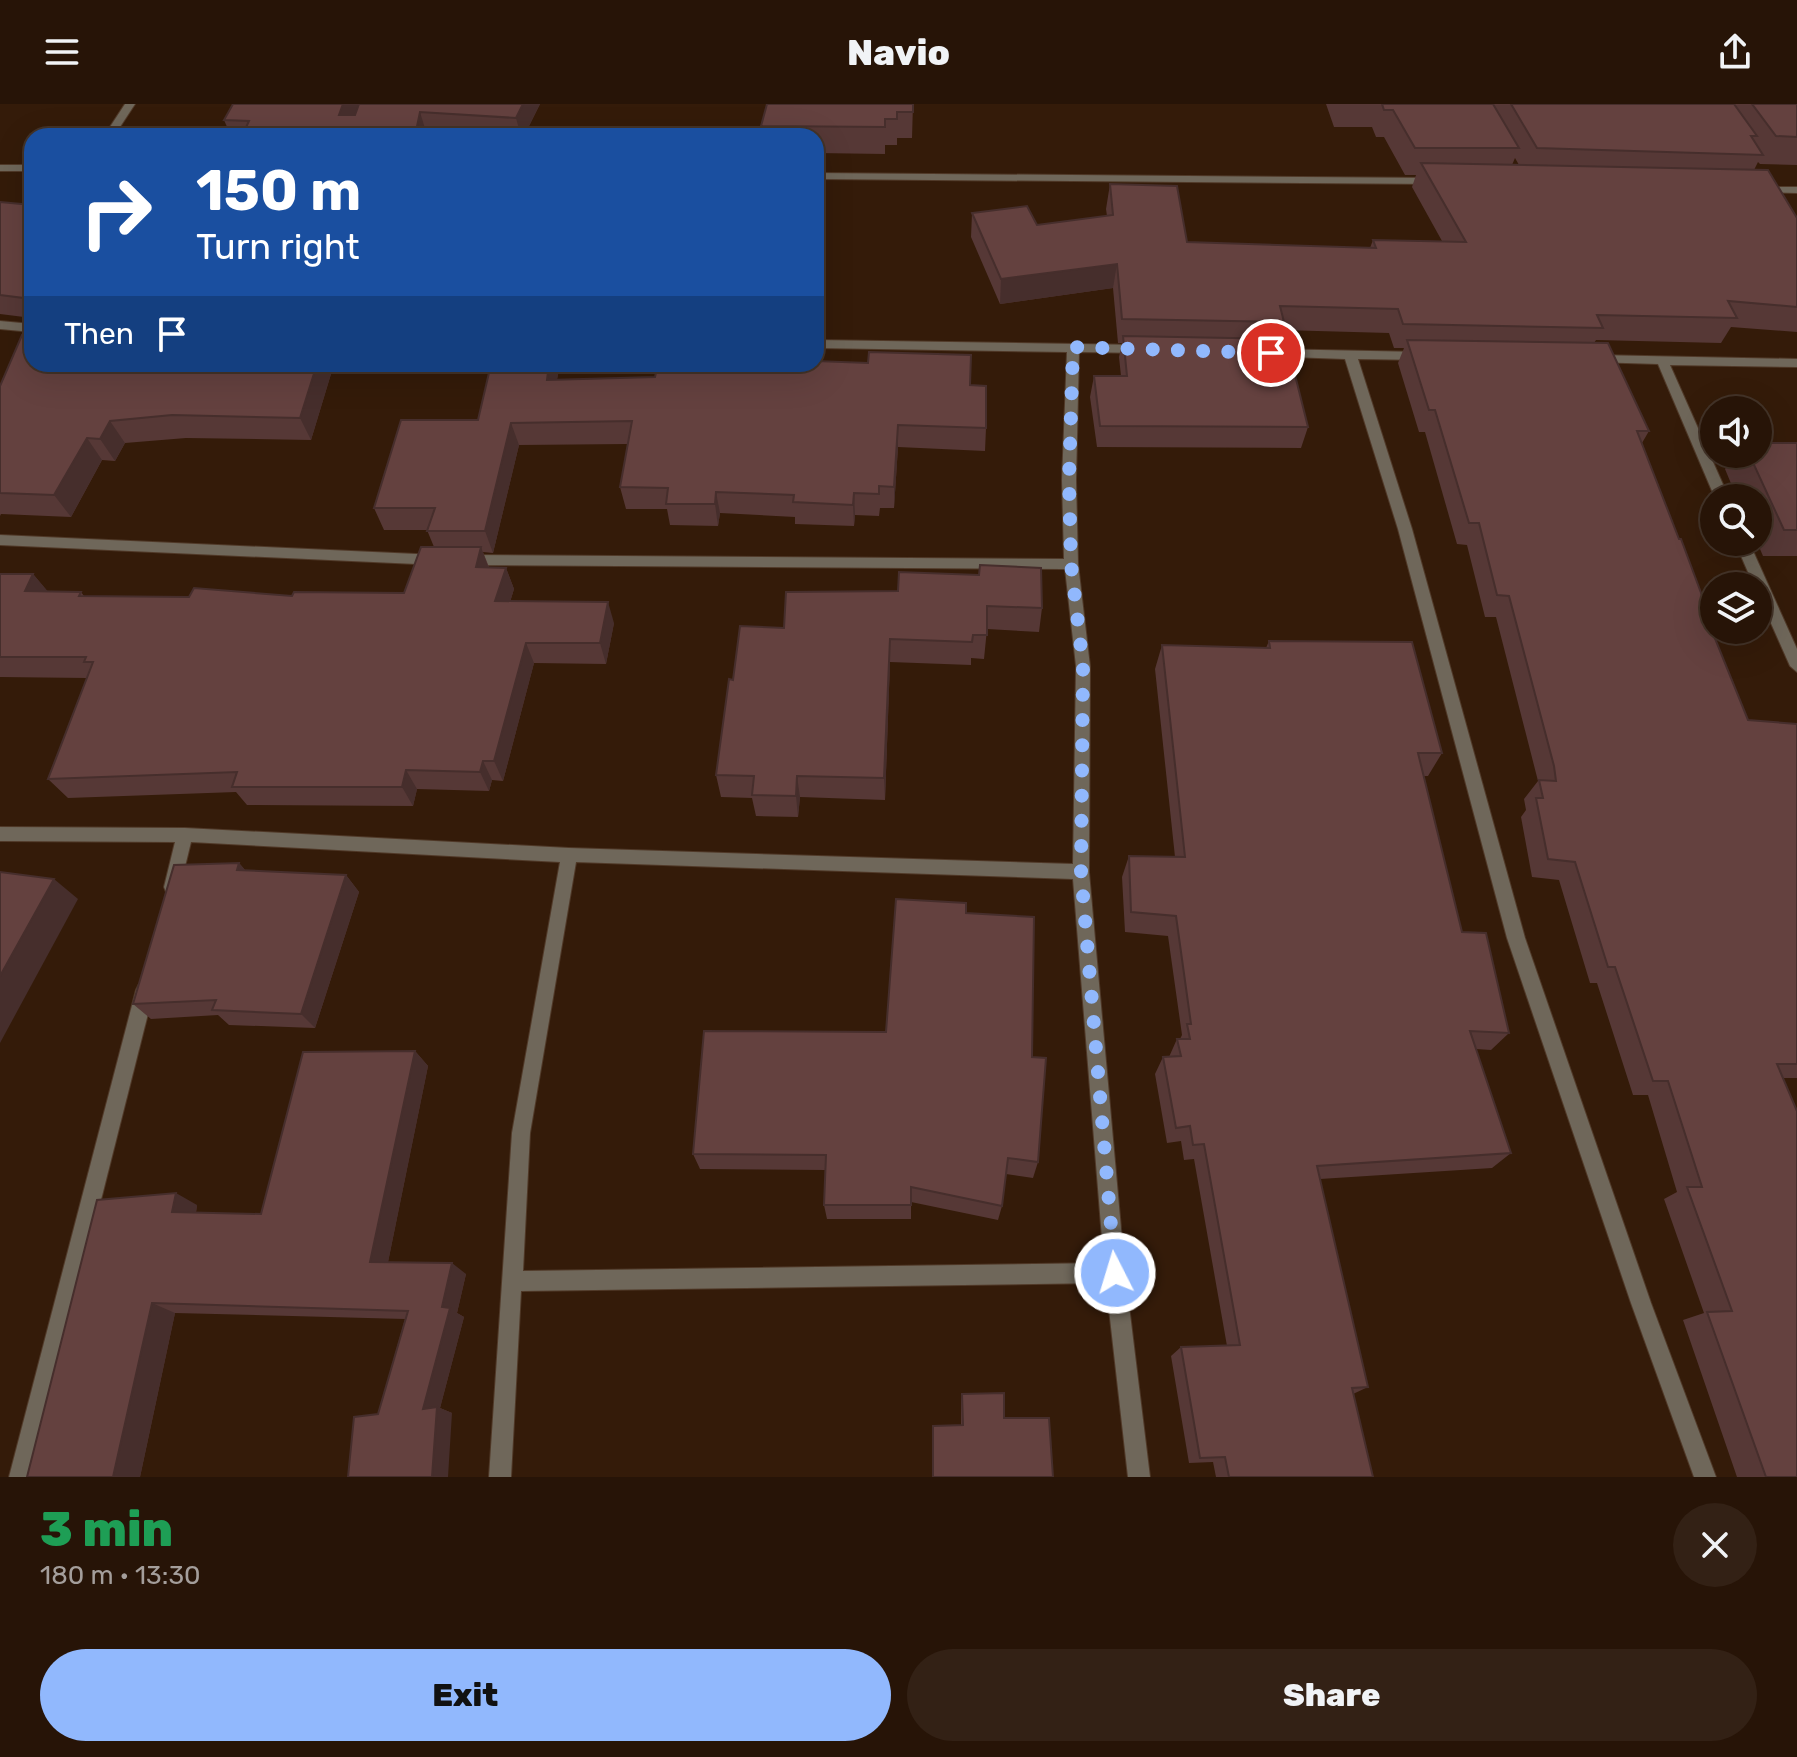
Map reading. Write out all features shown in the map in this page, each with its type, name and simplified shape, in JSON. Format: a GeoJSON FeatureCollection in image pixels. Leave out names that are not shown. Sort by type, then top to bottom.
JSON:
{"type":"FeatureCollection","features":[{"type":"Feature","properties":{"kind":"street"},"geometry":{"type":"LineString","coordinates":[[114,128],[130,104]]}},
{"type":"Feature","properties":{"kind":"street"},"geometry":{"type":"LineString","coordinates":[[0,168],[24,168]]}},
{"type":"Feature","properties":{"kind":"street"},"geometry":{"type":"LineString","coordinates":[[824,176],[1456,181]]}},
{"type":"Feature","properties":{"kind":"street"},"geometry":{"type":"LineString","coordinates":[[1760,178],[1769,190]]}},
{"type":"Feature","properties":{"kind":"street"},"geometry":{"type":"LineString","coordinates":[[1754,190],[1797,190]]}},
{"type":"Feature","properties":{"kind":"street"},"geometry":{"type":"LineString","coordinates":[[0,325],[24,327]]}},
{"type":"Feature","properties":{"kind":"street"},"geometry":{"type":"LineString","coordinates":[[824,344],[1161,350]]}},
{"type":"Feature","properties":{"kind":"street"},"geometry":{"type":"LineString","coordinates":[[1073,347],[1069,480],[1071,564],[1083,666],[1081,872],[1115,1273],[1139,1477]]}},
{"type":"Feature","properties":{"kind":"street"},"geometry":{"type":"LineString","coordinates":[[1248,353],[1439,357]]}},
{"type":"Feature","properties":{"kind":"street"},"geometry":{"type":"LineString","coordinates":[[1350,354],[1405,529],[1516,938],[1641,1303],[1705,1477]]}},
{"type":"Feature","properties":{"kind":"street"},"geometry":{"type":"LineString","coordinates":[[1588,359],[1797,363]]}},
{"type":"Feature","properties":{"kind":"street"},"geometry":{"type":"LineString","coordinates":[[1662,360],[1716,484]]}},
{"type":"Feature","properties":{"kind":"street"},"geometry":{"type":"LineString","coordinates":[[0,540],[405,560],[1071,564]]}},
{"type":"Feature","properties":{"kind":"street"},"geometry":{"type":"LineString","coordinates":[[1749,556],[1792,646],[1797,666]]}},
{"type":"Feature","properties":{"kind":"street"},"geometry":{"type":"LineString","coordinates":[[0,834],[185,835],[569,855],[1081,872]]}},
{"type":"Feature","properties":{"kind":"street"},"geometry":{"type":"LineString","coordinates":[[166,911],[185,835]]}},
{"type":"Feature","properties":{"kind":"street"},"geometry":{"type":"LineString","coordinates":[[500,1477],[521,1133],[569,855]]}},
{"type":"Feature","properties":{"kind":"street"},"geometry":{"type":"LineString","coordinates":[[20,1477],[150,973]]}},
{"type":"Feature","properties":{"kind":"street"},"geometry":{"type":"LineString","coordinates":[[513,1281],[1115,1273]]}},
{"type":"Feature","properties":{"kind":"building"},"geometry":{"type":"Polygon","coordinates":[[[233,104],[343,104],[339,115],[355,115],[359,104],[523,104],[516,118],[420,112],[417,128],[246,128],[249,121],[224,120],[233,104]]]}},
{"type":"Feature","properties":{"kind":"building"},"geometry":{"type":"Polygon","coordinates":[[[767,104],[913,104],[913,112],[897,112],[897,119],[885,119],[885,127],[761,126],[767,104]]]}},
{"type":"Feature","properties":{"kind":"building"},"geometry":{"type":"Polygon","coordinates":[[[1382,104],[1493,104],[1519,148],[1415,148],[1393,110],[1384,110],[1382,104]]]}},
{"type":"Feature","properties":{"kind":"building"},"geometry":{"type":"Polygon","coordinates":[[[1511,104],[1734,104],[1757,136],[1751,136],[1763,155],[1537,148],[1511,104]]]}},
{"type":"Feature","properties":{"kind":"building"},"geometry":{"type":"Polygon","coordinates":[[[1752,104],[1797,104],[1797,137],[1776,136],[1752,104]]]}},
{"type":"Feature","properties":{"kind":"building"},"geometry":{"type":"Polygon","coordinates":[[[1421,163],[1768,170],[1797,218],[1797,307],[1728,301],[1737,318],[1597,315],[1603,328],[1403,324],[1398,309],[1280,306],[1284,322],[1122,319],[1117,264],[1001,279],[972,213],[1027,206],[1037,225],[1113,215],[1110,184],[1177,186],[1187,242],[1376,248],[1373,240],[1466,242],[1421,163]]]}},
{"type":"Feature","properties":{"kind":"building"},"geometry":{"type":"Polygon","coordinates":[[[0,202],[24,204],[24,298],[0,295],[0,202]]]}},
{"type":"Feature","properties":{"kind":"building"},"geometry":{"type":"Polygon","coordinates":[[[22,335],[24,372],[314,372],[300,418],[172,415],[110,421],[100,439],[87,438],[54,495],[0,493],[0,386],[22,335]]]}},
{"type":"Feature","properties":{"kind":"building"},"geometry":{"type":"Polygon","coordinates":[[[1123,336],[1286,339],[1308,427],[1100,426],[1094,376],[1127,376],[1123,336]]]}},
{"type":"Feature","properties":{"kind":"building"},"geometry":{"type":"Polygon","coordinates":[[[1407,340],[1608,343],[1649,431],[1637,431],[1700,590],[1700,644],[1717,644],[1748,720],[1797,724],[1797,1064],[1777,1064],[1797,1111],[1797,1477],[1766,1477],[1707,1312],[1732,1311],[1687,1187],[1702,1187],[1668,1081],[1653,1081],[1615,967],[1608,967],[1575,862],[1548,859],[1536,798],[1543,798],[1539,780],[1556,781],[1554,766],[1509,596],[1497,595],[1479,523],[1469,523],[1435,410],[1429,410],[1407,340]]]}},
{"type":"Feature","properties":{"kind":"building"},"geometry":{"type":"Polygon","coordinates":[[[869,352],[971,355],[970,385],[986,386],[986,428],[898,425],[894,487],[879,486],[879,494],[854,493],[853,505],[793,502],[794,495],[716,492],[715,504],[666,504],[668,488],[620,487],[632,421],[511,423],[485,531],[427,531],[435,508],[374,508],[401,420],[478,420],[489,372],[548,372],[547,380],[655,377],[656,372],[824,372],[824,361],[868,363],[869,352]]]}},
{"type":"Feature","properties":{"kind":"building"},"geometry":{"type":"Polygon","coordinates":[[[1772,443],[1797,443],[1797,530],[1784,530],[1772,504],[1772,484],[1763,484],[1755,468],[1772,468],[1772,443]]]}},
{"type":"Feature","properties":{"kind":"building"},"geometry":{"type":"Polygon","coordinates":[[[421,547],[481,547],[476,567],[506,568],[495,601],[608,602],[600,643],[526,643],[494,761],[483,761],[480,772],[406,770],[402,787],[232,787],[237,772],[48,779],[93,662],[84,662],[86,657],[0,657],[0,574],[33,574],[25,591],[81,592],[79,596],[189,597],[194,588],[292,596],[294,592],[404,593],[421,547]]]}},
{"type":"Feature","properties":{"kind":"building"},"geometry":{"type":"Polygon","coordinates":[[[980,565],[1041,568],[1042,608],[987,606],[987,635],[973,635],[972,642],[890,639],[884,778],[797,776],[796,796],[752,795],[754,776],[716,775],[729,679],[733,680],[740,626],[784,628],[786,592],[898,591],[899,572],[979,575],[980,565]]]}},
{"type":"Feature","properties":{"kind":"building"},"geometry":{"type":"Polygon","coordinates":[[[1269,641],[1412,642],[1442,753],[1418,753],[1462,932],[1486,933],[1509,1033],[1470,1031],[1511,1153],[1317,1166],[1368,1387],[1352,1388],[1373,1477],[1229,1477],[1225,1457],[1200,1458],[1181,1347],[1240,1345],[1204,1144],[1193,1145],[1190,1126],[1176,1128],[1163,1057],[1181,1056],[1177,1039],[1190,1039],[1187,1024],[1191,1024],[1176,916],[1131,912],[1129,856],[1185,857],[1162,645],[1270,648],[1269,641]]]}},
{"type":"Feature","properties":{"kind":"building"},"geometry":{"type":"Polygon","coordinates":[[[239,863],[237,870],[346,875],[301,1014],[212,1010],[216,1000],[133,1004],[174,865],[239,863]]]}},
{"type":"Feature","properties":{"kind":"building"},"geometry":{"type":"Polygon","coordinates":[[[0,872],[54,879],[0,976],[0,872]]]}},
{"type":"Feature","properties":{"kind":"building"},"geometry":{"type":"Polygon","coordinates":[[[896,899],[966,903],[966,913],[1034,917],[1032,1057],[1046,1058],[1038,1162],[1008,1158],[1002,1206],[911,1187],[911,1205],[824,1205],[826,1155],[693,1154],[704,1031],[886,1032],[896,899]]]}},
{"type":"Feature","properties":{"kind":"building"},"geometry":{"type":"Polygon","coordinates":[[[415,1051],[370,1262],[452,1263],[442,1307],[450,1308],[423,1409],[437,1407],[432,1477],[348,1477],[354,1417],[378,1414],[408,1311],[152,1303],[113,1477],[27,1477],[97,1200],[176,1193],[172,1212],[261,1214],[303,1052],[415,1051]]]}},
{"type":"Feature","properties":{"kind":"building"},"geometry":{"type":"Polygon","coordinates":[[[1004,1393],[1004,1418],[1049,1418],[1053,1477],[933,1477],[933,1426],[963,1425],[962,1394],[1004,1393]]]}},
{"type":"Feature","properties":{"kind":"route"},"geometry":{"type":"LineString","coordinates":[[1115,1273],[1081,872],[1083,666],[1071,564],[1069,480],[1073,347],[1271,353]]}}]}
